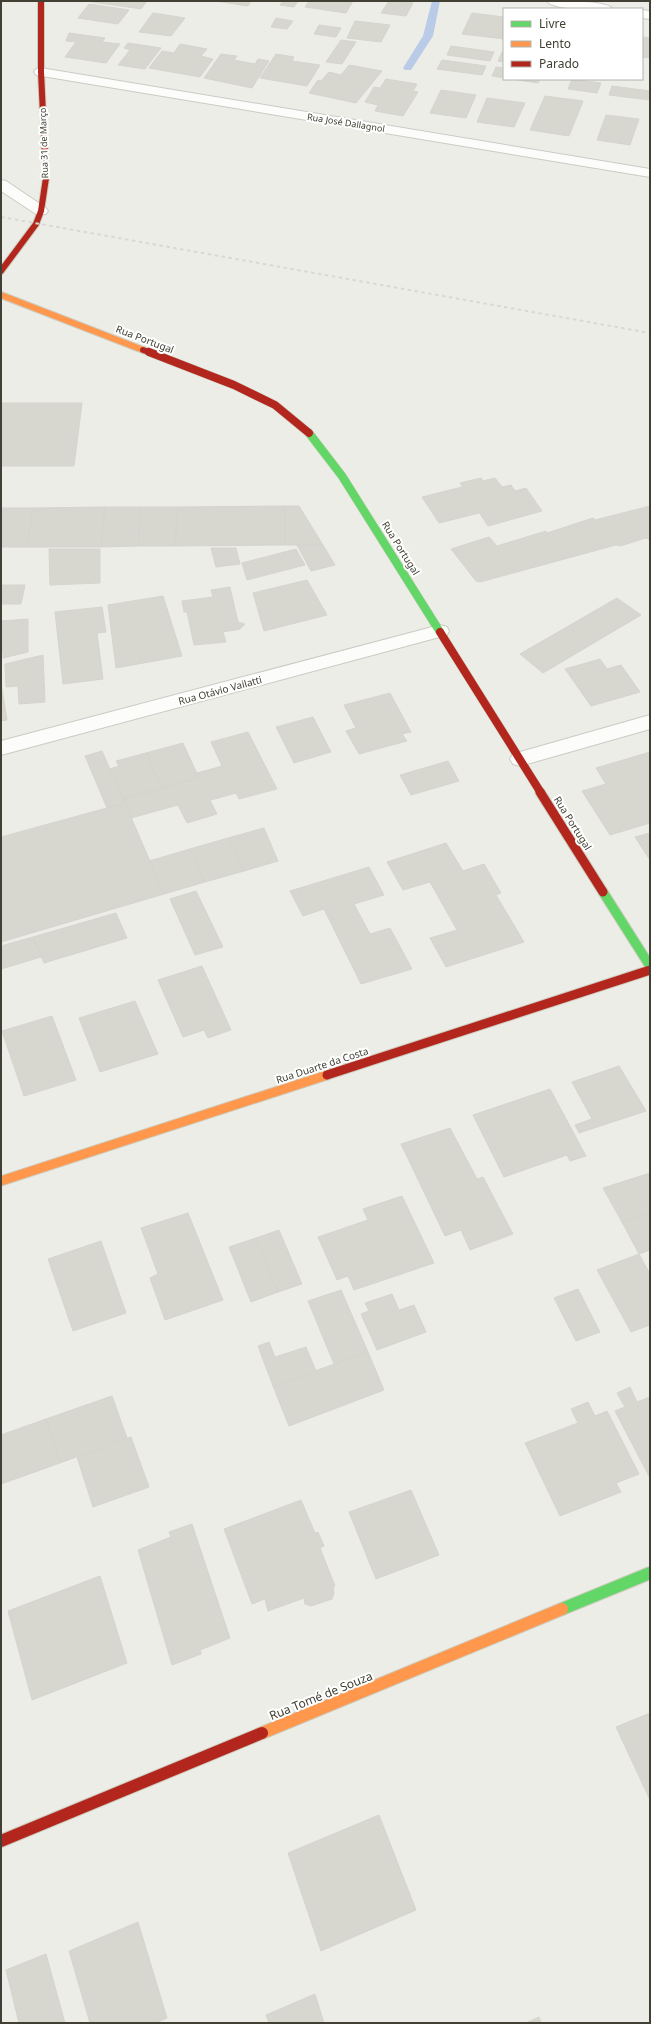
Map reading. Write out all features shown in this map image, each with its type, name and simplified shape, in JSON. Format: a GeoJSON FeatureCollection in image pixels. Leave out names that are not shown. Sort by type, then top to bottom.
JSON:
{"type":"FeatureCollection","features":[{"type":"Feature","properties":{"kind":"street","name":"Rua 31 de Março"},"geometry":{"type":"LineString","coordinates":[[1,271],[36,224],[41,210],[46,178],[41,72],[41,1]]}},
{"type":"Feature","properties":{"kind":"street"},"geometry":{"type":"LineString","coordinates":[[553,1],[600,8]]}},
{"type":"Feature","properties":{"kind":"street","name":"Rua José Dallagnol"},"geometry":{"type":"LineString","coordinates":[[41,72],[650,173]]}},
{"type":"Feature","properties":{"kind":"street"},"geometry":{"type":"LineString","coordinates":[[1,184],[41,210]]}},
{"type":"Feature","properties":{"kind":"street","name":"Rua Portugal"},"geometry":{"type":"LineString","coordinates":[[1,295],[234,385],[275,405],[306,428],[342,476],[650,966]]}},
{"type":"Feature","properties":{"kind":"street","name":"Rua Otávio Vailatti"},"geometry":{"type":"LineString","coordinates":[[1,748],[440,631]]}},
{"type":"Feature","properties":{"kind":"street"},"geometry":{"type":"LineString","coordinates":[[520,759],[650,722]]}},
{"type":"Feature","properties":{"kind":"street","name":"Rua Duarte da Costa"},"geometry":{"type":"LineString","coordinates":[[1,1181],[650,970]]}},
{"type":"Feature","properties":{"kind":"street","name":"Rua Tomé de Souza"},"geometry":{"type":"LineString","coordinates":[[1,1841],[650,1573]]}},
{"type":"Feature","properties":{"kind":"building"},"geometry":{"type":"Polygon","coordinates":[[[86,1],[147,1],[141,9],[86,1]]]}},
{"type":"Feature","properties":{"kind":"building"},"geometry":{"type":"Polygon","coordinates":[[[215,1],[251,1],[248,6],[215,1]]]}},
{"type":"Feature","properties":{"kind":"building"},"geometry":{"type":"Polygon","coordinates":[[[283,1],[298,1],[294,7],[280,5],[283,1]]]}},
{"type":"Feature","properties":{"kind":"building"},"geometry":{"type":"Polygon","coordinates":[[[309,1],[353,1],[346,13],[305,7],[309,1]]]}},
{"type":"Feature","properties":{"kind":"building"},"geometry":{"type":"Polygon","coordinates":[[[389,1],[413,3],[406,16],[381,13],[389,1]]]}},
{"type":"Feature","properties":{"kind":"building"},"geometry":{"type":"Polygon","coordinates":[[[89,4],[129,10],[118,24],[78,18],[89,4]]]}},
{"type":"Feature","properties":{"kind":"building"},"geometry":{"type":"Polygon","coordinates":[[[153,13],[185,18],[171,36],[139,32],[153,13]]]}},
{"type":"Feature","properties":{"kind":"building"},"geometry":{"type":"Polygon","coordinates":[[[472,13],[503,17],[503,39],[462,34],[472,13]]]}},
{"type":"Feature","properties":{"kind":"building"},"geometry":{"type":"Polygon","coordinates":[[[276,18],[293,21],[287,29],[271,27],[276,18]]]}},
{"type":"Feature","properties":{"kind":"building"},"geometry":{"type":"Polygon","coordinates":[[[355,21],[390,25],[381,42],[347,38],[355,21]]]}},
{"type":"Feature","properties":{"kind":"building"},"geometry":{"type":"Polygon","coordinates":[[[319,25],[341,28],[336,37],[314,34],[319,25]]]}},
{"type":"Feature","properties":{"kind":"building"},"geometry":{"type":"Polygon","coordinates":[[[69,33],[105,38],[102,42],[120,44],[106,63],[65,57],[76,42],[66,41],[69,33]]]}},
{"type":"Feature","properties":{"kind":"building"},"geometry":{"type":"Polygon","coordinates":[[[643,37],[650,38],[649,58],[643,57],[643,37]]]}},
{"type":"Feature","properties":{"kind":"building"},"geometry":{"type":"Polygon","coordinates":[[[341,40],[356,42],[342,64],[326,62],[341,40]]]}},
{"type":"Feature","properties":{"kind":"building"},"geometry":{"type":"Polygon","coordinates":[[[128,43],[161,48],[145,69],[118,65],[130,50],[124,48],[128,43]]]}},
{"type":"Feature","properties":{"kind":"building"},"geometry":{"type":"Polygon","coordinates":[[[180,44],[207,49],[201,56],[213,59],[200,77],[149,68],[162,51],[174,53],[180,44]]]}},
{"type":"Feature","properties":{"kind":"building"},"geometry":{"type":"Polygon","coordinates":[[[451,46],[494,52],[490,61],[447,55],[451,46]]]}},
{"type":"Feature","properties":{"kind":"building"},"geometry":{"type":"Polygon","coordinates":[[[502,52],[503,52],[503,62],[498,61],[502,52]]]}},
{"type":"Feature","properties":{"kind":"building"},"geometry":{"type":"Polygon","coordinates":[[[221,54],[237,56],[234,60],[255,64],[258,59],[269,61],[252,88],[204,78],[221,54]]]}},
{"type":"Feature","properties":{"kind":"building"},"geometry":{"type":"Polygon","coordinates":[[[276,54],[294,57],[292,61],[320,65],[307,86],[260,78],[276,54]]]}},
{"type":"Feature","properties":{"kind":"building"},"geometry":{"type":"Polygon","coordinates":[[[442,60],[486,66],[482,75],[437,69],[442,60]]]}},
{"type":"Feature","properties":{"kind":"building"},"geometry":{"type":"Polygon","coordinates":[[[349,65],[382,71],[356,103],[309,93],[318,80],[321,81],[329,72],[341,75],[349,65]]]}},
{"type":"Feature","properties":{"kind":"building"},"geometry":{"type":"Polygon","coordinates":[[[496,67],[503,68],[503,78],[492,76],[496,67]]]}},
{"type":"Feature","properties":{"kind":"building"},"geometry":{"type":"Polygon","coordinates":[[[386,79],[417,84],[413,91],[418,92],[403,116],[375,111],[378,105],[365,102],[374,87],[380,88],[386,79]]]}},
{"type":"Feature","properties":{"kind":"building"},"geometry":{"type":"Polygon","coordinates":[[[518,80],[540,80],[538,83],[518,80]]]}},
{"type":"Feature","properties":{"kind":"building"},"geometry":{"type":"Polygon","coordinates":[[[572,80],[601,83],[597,93],[568,89],[572,80]]]}},
{"type":"Feature","properties":{"kind":"building"},"geometry":{"type":"Polygon","coordinates":[[[612,86],[650,91],[650,100],[609,95],[612,86]]]}},
{"type":"Feature","properties":{"kind":"building"},"geometry":{"type":"Polygon","coordinates":[[[441,90],[476,95],[466,118],[430,113],[441,90]]]}},
{"type":"Feature","properties":{"kind":"building"},"geometry":{"type":"Polygon","coordinates":[[[545,96],[583,101],[569,136],[530,130],[545,96]]]}},
{"type":"Feature","properties":{"kind":"building"},"geometry":{"type":"Polygon","coordinates":[[[487,98],[525,103],[514,127],[477,122],[487,98]]]}},
{"type":"Feature","properties":{"kind":"building"},"geometry":{"type":"Polygon","coordinates":[[[606,115],[639,119],[630,145],[597,140],[606,115]]]}},
{"type":"Feature","properties":{"kind":"building"},"geometry":{"type":"Polygon","coordinates":[[[1,403],[82,403],[74,466],[1,466],[1,403]]]}},
{"type":"Feature","properties":{"kind":"building"},"geometry":{"type":"Polygon","coordinates":[[[481,478],[483,481],[495,478],[502,487],[511,485],[515,491],[526,488],[542,511],[488,526],[460,483],[481,478]]]}},
{"type":"Feature","properties":{"kind":"building"},"geometry":{"type":"Polygon","coordinates":[[[462,487],[479,513],[439,523],[422,497],[462,487]]]}},
{"type":"Feature","properties":{"kind":"building"},"geometry":{"type":"Polygon","coordinates":[[[285,506],[299,506],[323,545],[285,545],[285,506]]]}},
{"type":"Feature","properties":{"kind":"building"},"geometry":{"type":"Polygon","coordinates":[[[285,506],[285,545],[175,546],[178,507],[285,506]]]}},
{"type":"Feature","properties":{"kind":"building"},"geometry":{"type":"Polygon","coordinates":[[[650,506],[650,540],[646,538],[620,546],[616,545],[480,582],[476,581],[451,549],[489,537],[497,546],[546,531],[547,533],[593,518],[595,520],[650,506]]]}},
{"type":"Feature","properties":{"kind":"building"},"geometry":{"type":"Polygon","coordinates":[[[105,507],[141,507],[138,546],[101,547],[105,507]]]}},
{"type":"Feature","properties":{"kind":"building"},"geometry":{"type":"Polygon","coordinates":[[[105,507],[101,547],[27,547],[33,508],[105,507]]]}},
{"type":"Feature","properties":{"kind":"building"},"geometry":{"type":"Polygon","coordinates":[[[141,507],[178,507],[175,546],[138,546],[141,507]]]}},
{"type":"Feature","properties":{"kind":"building"},"geometry":{"type":"Polygon","coordinates":[[[1,508],[33,508],[27,547],[1,547],[1,508]]]}},
{"type":"Feature","properties":{"kind":"building"},"geometry":{"type":"Polygon","coordinates":[[[297,545],[323,545],[335,565],[311,571],[297,545]]]}},
{"type":"Feature","properties":{"kind":"building"},"geometry":{"type":"Polygon","coordinates":[[[211,548],[236,548],[240,564],[216,567],[211,548]]]}},
{"type":"Feature","properties":{"kind":"building"},"geometry":{"type":"Polygon","coordinates":[[[49,549],[100,549],[100,583],[50,585],[49,549]]]}},
{"type":"Feature","properties":{"kind":"building"},"geometry":{"type":"Polygon","coordinates":[[[296,549],[305,565],[247,580],[242,563],[296,549]]]}},
{"type":"Feature","properties":{"kind":"building"},"geometry":{"type":"Polygon","coordinates":[[[307,580],[327,615],[264,631],[253,593],[307,580]]]}},
{"type":"Feature","properties":{"kind":"building"},"geometry":{"type":"Polygon","coordinates":[[[1,585],[25,585],[21,604],[1,604],[1,585]]]}},
{"type":"Feature","properties":{"kind":"building"},"geometry":{"type":"Polygon","coordinates":[[[230,587],[238,622],[245,624],[240,629],[223,632],[226,642],[194,645],[187,612],[184,612],[182,601],[213,597],[211,590],[230,587]]]}},
{"type":"Feature","properties":{"kind":"building"},"geometry":{"type":"Polygon","coordinates":[[[163,596],[182,656],[116,668],[108,605],[163,596]]]}},
{"type":"Feature","properties":{"kind":"building"},"geometry":{"type":"Polygon","coordinates":[[[617,598],[641,615],[543,673],[520,654],[617,598]]]}},
{"type":"Feature","properties":{"kind":"building"},"geometry":{"type":"Polygon","coordinates":[[[102,607],[106,632],[97,633],[103,679],[63,684],[55,612],[102,607]]]}},
{"type":"Feature","properties":{"kind":"building"},"geometry":{"type":"Polygon","coordinates":[[[28,619],[28,652],[3,658],[3,652],[1,653],[1,621],[28,619]]]}},
{"type":"Feature","properties":{"kind":"building"},"geometry":{"type":"Polygon","coordinates":[[[43,655],[45,702],[19,704],[18,686],[6,687],[5,664],[43,655]]]}},
{"type":"Feature","properties":{"kind":"building"},"geometry":{"type":"Polygon","coordinates":[[[600,659],[607,669],[621,665],[640,692],[591,706],[565,669],[600,659]]]}},
{"type":"Feature","properties":{"kind":"building"},"geometry":{"type":"Polygon","coordinates":[[[1,683],[7,720],[1,721],[1,683]]]}},
{"type":"Feature","properties":{"kind":"building"},"geometry":{"type":"Polygon","coordinates":[[[390,693],[411,732],[402,734],[407,741],[359,754],[346,731],[356,728],[344,705],[390,693]]]}},
{"type":"Feature","properties":{"kind":"building"},"geometry":{"type":"Polygon","coordinates":[[[313,717],[331,752],[294,763],[276,727],[313,717]]]}},
{"type":"Feature","properties":{"kind":"building"},"geometry":{"type":"Polygon","coordinates":[[[248,732],[277,789],[239,799],[236,793],[211,800],[197,773],[222,766],[211,742],[248,732]]]}},
{"type":"Feature","properties":{"kind":"building"},"geometry":{"type":"Polygon","coordinates":[[[183,743],[199,778],[162,788],[146,753],[183,743]]]}},
{"type":"Feature","properties":{"kind":"building"},"geometry":{"type":"Polygon","coordinates":[[[102,751],[125,803],[107,808],[85,756],[102,751]]]}},
{"type":"Feature","properties":{"kind":"building"},"geometry":{"type":"Polygon","coordinates":[[[650,752],[650,823],[610,835],[582,791],[606,784],[596,768],[650,752]]]}},
{"type":"Feature","properties":{"kind":"building"},"geometry":{"type":"Polygon","coordinates":[[[146,753],[162,788],[123,799],[110,769],[119,766],[116,761],[146,753]]]}},
{"type":"Feature","properties":{"kind":"building"},"geometry":{"type":"Polygon","coordinates":[[[448,761],[459,781],[411,795],[400,775],[448,761]]]}},
{"type":"Feature","properties":{"kind":"building"},"geometry":{"type":"Polygon","coordinates":[[[199,778],[217,814],[187,823],[178,805],[131,818],[123,799],[199,778]]]}},
{"type":"Feature","properties":{"kind":"building"},"geometry":{"type":"Polygon","coordinates":[[[125,803],[164,894],[1,942],[1,837],[125,803]]]}},
{"type":"Feature","properties":{"kind":"building"},"geometry":{"type":"Polygon","coordinates":[[[264,828],[278,861],[244,871],[228,838],[264,828]]]}},
{"type":"Feature","properties":{"kind":"building"},"geometry":{"type":"Polygon","coordinates":[[[650,833],[650,860],[635,837],[650,833]]]}},
{"type":"Feature","properties":{"kind":"building"},"geometry":{"type":"Polygon","coordinates":[[[228,838],[244,871],[205,882],[190,849],[228,838]]]}},
{"type":"Feature","properties":{"kind":"building"},"geometry":{"type":"Polygon","coordinates":[[[446,843],[463,871],[484,864],[501,893],[496,895],[524,942],[446,967],[430,938],[457,930],[430,882],[403,890],[387,862],[446,843]]]}},
{"type":"Feature","properties":{"kind":"building"},"geometry":{"type":"Polygon","coordinates":[[[190,849],[205,882],[164,894],[149,861],[190,849]]]}},
{"type":"Feature","properties":{"kind":"building"},"geometry":{"type":"Polygon","coordinates":[[[369,867],[384,895],[354,904],[370,934],[390,928],[412,969],[361,984],[324,909],[303,916],[290,891],[369,867]]]}},
{"type":"Feature","properties":{"kind":"building"},"geometry":{"type":"Polygon","coordinates":[[[196,891],[223,947],[195,955],[170,899],[196,891]]]}},
{"type":"Feature","properties":{"kind":"building"},"geometry":{"type":"Polygon","coordinates":[[[116,913],[127,938],[44,963],[33,937],[116,913]]]}},
{"type":"Feature","properties":{"kind":"building"},"geometry":{"type":"Polygon","coordinates":[[[33,937],[41,957],[1,969],[1,946],[33,937]]]}},
{"type":"Feature","properties":{"kind":"building"},"geometry":{"type":"Polygon","coordinates":[[[202,966],[231,1030],[208,1038],[204,1030],[183,1037],[158,980],[202,966]]]}},
{"type":"Feature","properties":{"kind":"building"},"geometry":{"type":"Polygon","coordinates":[[[135,1001],[158,1054],[100,1072],[79,1018],[135,1001]]]}},
{"type":"Feature","properties":{"kind":"building"},"geometry":{"type":"Polygon","coordinates":[[[52,1016],[76,1080],[24,1096],[2,1031],[52,1016]]]}},
{"type":"Feature","properties":{"kind":"building"},"geometry":{"type":"Polygon","coordinates":[[[619,1066],[646,1111],[579,1133],[575,1125],[592,1119],[572,1082],[619,1066]]]}},
{"type":"Feature","properties":{"kind":"building"},"geometry":{"type":"Polygon","coordinates":[[[550,1089],[586,1156],[570,1161],[567,1155],[504,1177],[473,1115],[550,1089]]]}},
{"type":"Feature","properties":{"kind":"building"},"geometry":{"type":"Polygon","coordinates":[[[450,1128],[477,1179],[483,1177],[513,1234],[470,1250],[461,1230],[445,1236],[401,1144],[450,1128]]]}},
{"type":"Feature","properties":{"kind":"building"},"geometry":{"type":"Polygon","coordinates":[[[650,1173],[650,1212],[622,1222],[603,1188],[650,1173]]]}},
{"type":"Feature","properties":{"kind":"building"},"geometry":{"type":"Polygon","coordinates":[[[402,1196],[434,1263],[354,1290],[348,1276],[337,1280],[318,1237],[368,1220],[363,1209],[402,1196]]]}},
{"type":"Feature","properties":{"kind":"building"},"geometry":{"type":"Polygon","coordinates":[[[650,1212],[650,1250],[639,1254],[622,1222],[650,1212]]]}},
{"type":"Feature","properties":{"kind":"building"},"geometry":{"type":"Polygon","coordinates":[[[188,1213],[223,1300],[165,1320],[150,1278],[158,1274],[141,1228],[188,1213]]]}},
{"type":"Feature","properties":{"kind":"building"},"geometry":{"type":"Polygon","coordinates":[[[279,1230],[302,1284],[278,1292],[256,1238],[279,1230]]]}},
{"type":"Feature","properties":{"kind":"building"},"geometry":{"type":"Polygon","coordinates":[[[256,1238],[278,1292],[251,1302],[229,1247],[256,1238]]]}},
{"type":"Feature","properties":{"kind":"building"},"geometry":{"type":"Polygon","coordinates":[[[101,1241],[126,1313],[73,1331],[48,1259],[101,1241]]]}},
{"type":"Feature","properties":{"kind":"building"},"geometry":{"type":"Polygon","coordinates":[[[639,1254],[650,1274],[650,1325],[631,1332],[597,1270],[639,1254]]]}},
{"type":"Feature","properties":{"kind":"building"},"geometry":{"type":"Polygon","coordinates":[[[578,1289],[600,1332],[576,1341],[554,1298],[578,1289]]]}},
{"type":"Feature","properties":{"kind":"building"},"geometry":{"type":"Polygon","coordinates":[[[341,1290],[368,1352],[334,1364],[308,1301],[341,1290]]]}},
{"type":"Feature","properties":{"kind":"building"},"geometry":{"type":"Polygon","coordinates":[[[392,1294],[399,1310],[414,1305],[426,1332],[377,1350],[361,1314],[369,1311],[365,1303],[392,1294]]]}},
{"type":"Feature","properties":{"kind":"building"},"geometry":{"type":"Polygon","coordinates":[[[269,1342],[275,1357],[306,1347],[316,1371],[273,1386],[258,1346],[269,1342]]]}},
{"type":"Feature","properties":{"kind":"building"},"geometry":{"type":"Polygon","coordinates":[[[368,1352],[384,1390],[289,1426],[273,1386],[368,1352]]]}},
{"type":"Feature","properties":{"kind":"building"},"geometry":{"type":"Polygon","coordinates":[[[630,1387],[637,1402],[650,1397],[650,1478],[615,1411],[625,1407],[617,1393],[630,1387]]]}},
{"type":"Feature","properties":{"kind":"building"},"geometry":{"type":"Polygon","coordinates":[[[112,1396],[127,1438],[60,1463],[46,1419],[112,1396]]]}},
{"type":"Feature","properties":{"kind":"building"},"geometry":{"type":"Polygon","coordinates":[[[588,1402],[595,1416],[607,1411],[639,1474],[616,1483],[621,1492],[560,1516],[525,1443],[578,1423],[571,1409],[588,1402]]]}},
{"type":"Feature","properties":{"kind":"building"},"geometry":{"type":"Polygon","coordinates":[[[46,1419],[60,1463],[1,1484],[1,1435],[46,1419]]]}},
{"type":"Feature","properties":{"kind":"building"},"geometry":{"type":"Polygon","coordinates":[[[131,1437],[149,1487],[93,1507],[77,1457],[131,1437]]]}},
{"type":"Feature","properties":{"kind":"building"},"geometry":{"type":"Polygon","coordinates":[[[411,1490],[439,1555],[376,1579],[349,1512],[411,1490]]]}},
{"type":"Feature","properties":{"kind":"building"},"geometry":{"type":"Polygon","coordinates":[[[301,1500],[315,1533],[318,1532],[324,1546],[320,1548],[335,1586],[333,1587],[334,1593],[332,1599],[311,1606],[305,1604],[304,1598],[268,1611],[265,1599],[252,1604],[224,1529],[301,1500]]]}},
{"type":"Feature","properties":{"kind":"building"},"geometry":{"type":"Polygon","coordinates":[[[192,1524],[230,1638],[200,1650],[201,1654],[172,1665],[138,1550],[171,1537],[169,1532],[192,1524]]]}},
{"type":"Feature","properties":{"kind":"building"},"geometry":{"type":"Polygon","coordinates":[[[100,1576],[127,1663],[32,1700],[8,1611],[100,1576]]]}},
{"type":"Feature","properties":{"kind":"building"},"geometry":{"type":"Polygon","coordinates":[[[650,1713],[650,1800],[616,1727],[650,1713]]]}},
{"type":"Feature","properties":{"kind":"building"},"geometry":{"type":"Polygon","coordinates":[[[379,1815],[416,1910],[321,1951],[288,1853],[379,1815]]]}},
{"type":"Feature","properties":{"kind":"building"},"geometry":{"type":"Polygon","coordinates":[[[138,1922],[167,2018],[156,2023],[90,2023],[69,1951],[138,1922]]]}},
{"type":"Feature","properties":{"kind":"building"},"geometry":{"type":"Polygon","coordinates":[[[46,1954],[65,2023],[19,2023],[6,1970],[46,1954]]]}},
{"type":"Feature","properties":{"kind":"building"},"geometry":{"type":"Polygon","coordinates":[[[315,1994],[324,2023],[269,2023],[266,2015],[315,1994]]]}},
{"type":"Feature","properties":{"kind":"building"},"geometry":{"type":"Polygon","coordinates":[[[539,2017],[541,2023],[526,2023],[539,2017]]]}},
{"type":"Feature","properties":{"kind":"waterway"},"geometry":{"type":"LineString","coordinates":[[408,68],[428,36],[436,1]]}},
{"type":"Feature","properties":{"kind":"railway"},"geometry":{"type":"LineString","coordinates":[[1,217],[650,333]]}},
{"type":"Feature","properties":{"kind":"traffic: fast"},"geometry":{"type":"LineString","coordinates":[[309,433],[342,476],[440,632]]}},
{"type":"Feature","properties":{"kind":"traffic: fast"},"geometry":{"type":"LineString","coordinates":[[603,892],[650,966]]}},
{"type":"Feature","properties":{"kind":"traffic: fast"},"geometry":{"type":"LineString","coordinates":[[562,1609],[650,1573]]}},
{"type":"Feature","properties":{"kind":"traffic: slow"},"geometry":{"type":"LineString","coordinates":[[1,295],[143,350]]}},
{"type":"Feature","properties":{"kind":"traffic: slow"},"geometry":{"type":"LineString","coordinates":[[1,1181],[327,1075]]}},
{"type":"Feature","properties":{"kind":"traffic: slow"},"geometry":{"type":"LineString","coordinates":[[262,1733],[562,1609]]}},
{"type":"Feature","properties":{"kind":"traffic: jam"},"geometry":{"type":"LineString","coordinates":[[1,271],[36,224],[41,211],[46,178],[41,72],[41,1]]}},
{"type":"Feature","properties":{"kind":"traffic: jam"},"geometry":{"type":"LineString","coordinates":[[143,350],[234,385],[275,405],[309,433]]}},
{"type":"Feature","properties":{"kind":"traffic: jam"},"geometry":{"type":"LineString","coordinates":[[440,632],[603,892]]}},
{"type":"Feature","properties":{"kind":"traffic: jam"},"geometry":{"type":"LineString","coordinates":[[327,1075],[650,970]]}},
{"type":"Feature","properties":{"kind":"traffic: jam"},"geometry":{"type":"LineString","coordinates":[[1,1841],[262,1733]]}}]}
